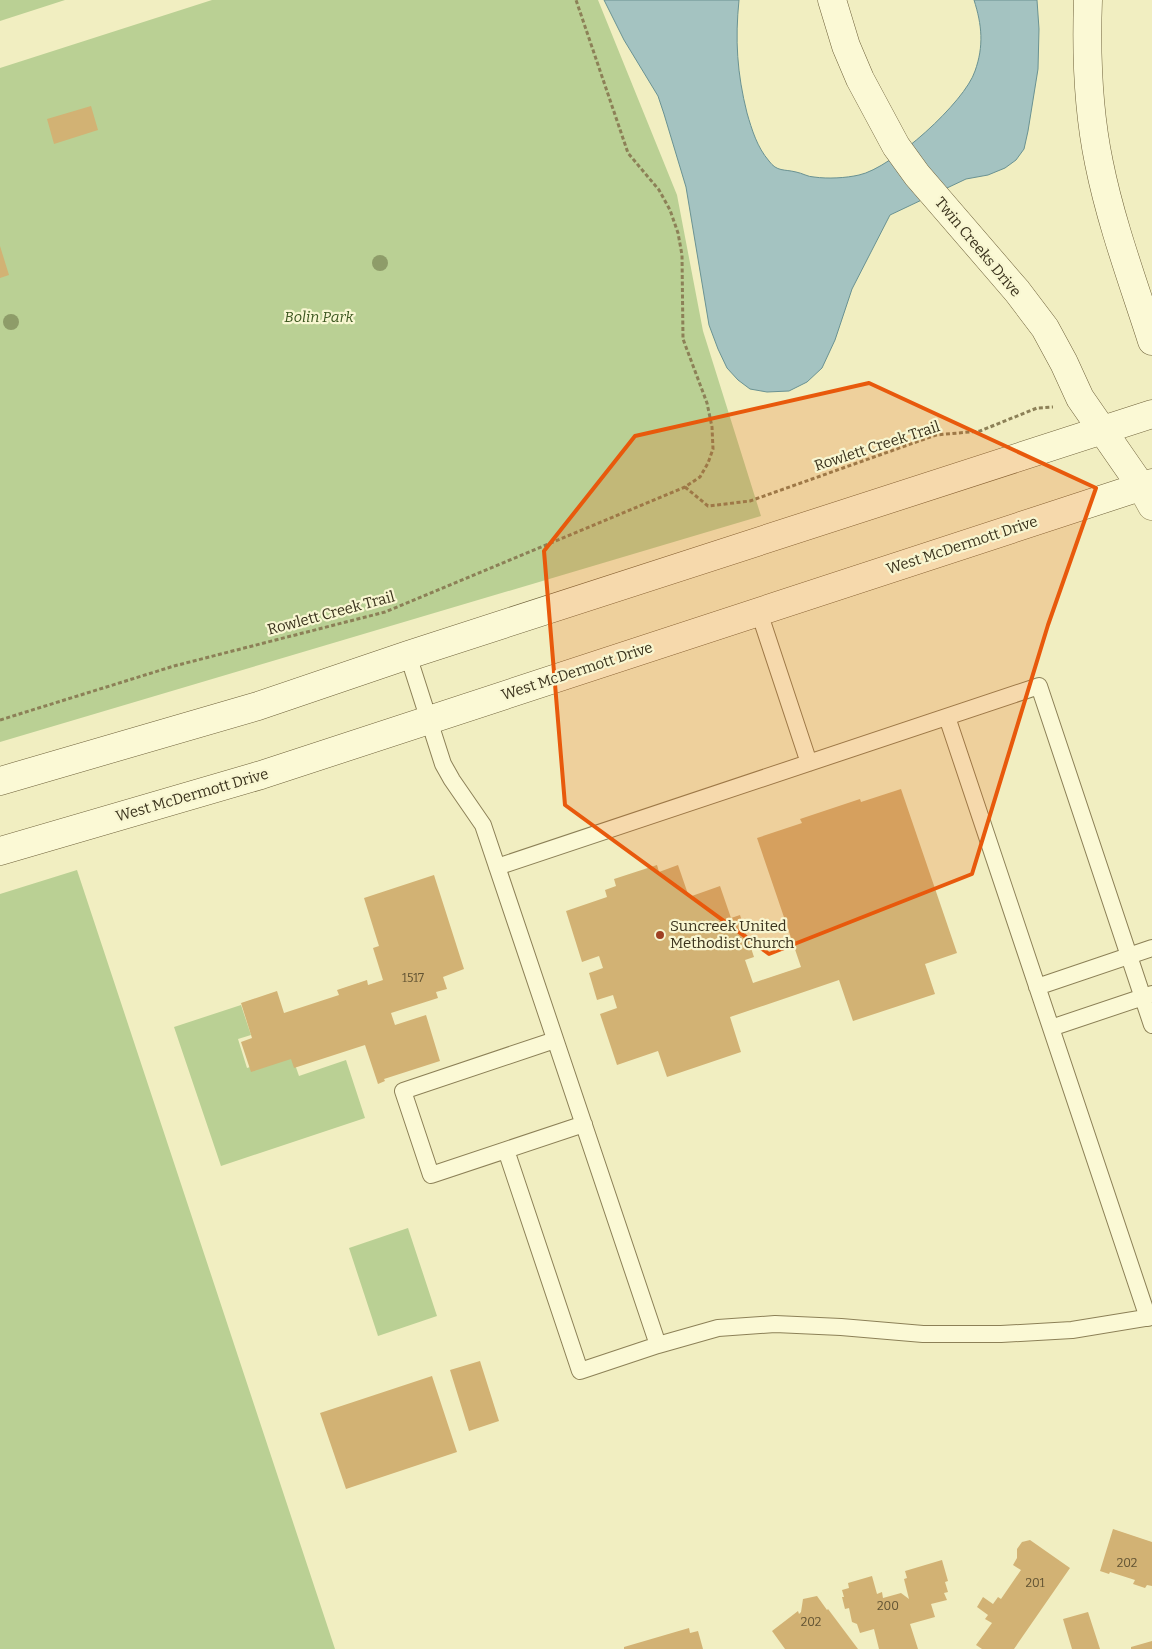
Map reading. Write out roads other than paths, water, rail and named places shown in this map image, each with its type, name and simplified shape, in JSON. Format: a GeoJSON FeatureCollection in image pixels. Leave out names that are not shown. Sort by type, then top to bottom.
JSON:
{"type":"FeatureCollection","features":[{"type":"Feature","properties":{"kind":"main road","name":"Twin Creeks Drive"},"geometry":{"type":"LineString","coordinates":[[832,0],[846,46],[860,79],[886,129],[917,174],[1045,328],[1080,398],[1148,492]]}},
{"type":"Feature","properties":{"kind":"main road"},"geometry":{"type":"LineString","coordinates":[[1088,0],[1087,36],[1090,96],[1098,161],[1119,240],[1152,341]]}},
{"type":"Feature","properties":{"kind":"main road"},"geometry":{"type":"LineString","coordinates":[[0,781],[258,706],[408,655],[1152,414]]}},
{"type":"Feature","properties":{"kind":"main road","name":"West McDermott Drive"},"geometry":{"type":"LineString","coordinates":[[0,851],[261,775],[759,612],[1148,492]]}},
{"type":"Feature","properties":{"kind":"lane"},"geometry":{"type":"LineString","coordinates":[[759,612],[809,763]]}},
{"type":"Feature","properties":{"kind":"lane"},"geometry":{"type":"LineString","coordinates":[[408,655],[443,764],[483,825],[658,1345]]}},
{"type":"Feature","properties":{"kind":"lane"},"geometry":{"type":"LineString","coordinates":[[498,867],[1039,686],[1129,956],[1147,995],[1152,1025]]}},
{"type":"Feature","properties":{"kind":"lane"},"geometry":{"type":"LineString","coordinates":[[506,1150],[580,1371],[658,1345],[718,1328],[775,1324],[923,1334],[1001,1334],[1072,1330],[1150,1317],[947,717]]}},
{"type":"Feature","properties":{"kind":"lane"},"geometry":{"type":"LineString","coordinates":[[1037,987],[1152,948]]}},
{"type":"Feature","properties":{"kind":"lane"},"geometry":{"type":"LineString","coordinates":[[1051,1028],[1147,995]]}},
{"type":"Feature","properties":{"kind":"lane"},"geometry":{"type":"LineString","coordinates":[[556,1040],[403,1091],[431,1175],[584,1124]]}},
{"type":"Feature","properties":{"kind":"water"},"geometry":{"type":"Polygon","coordinates":[[[604,0],[739,0],[737,43],[739,70],[747,113],[758,144],[772,165],[778,169],[812,177],[831,178],[859,175],[873,170],[890,160],[926,132],[957,99],[975,71],[980,53],[979,18],[974,0],[1037,0],[1039,29],[1038,69],[1024,149],[1016,160],[1005,168],[988,175],[966,179],[890,215],[852,289],[835,340],[822,368],[807,382],[789,391],[767,392],[750,389],[727,368],[709,325],[686,187],[658,96],[624,40],[604,0]]]}},
{"type":"Feature","properties":{"kind":"place","name":"Suncreek United Methodist Church"},"geometry":{"type":"Point","coordinates":[660,935]}},
{"type":"Feature","properties":{"kind":"park label","name":"Bolin Park"},"geometry":{"type":"Point","coordinates":[319,317]}}]}
